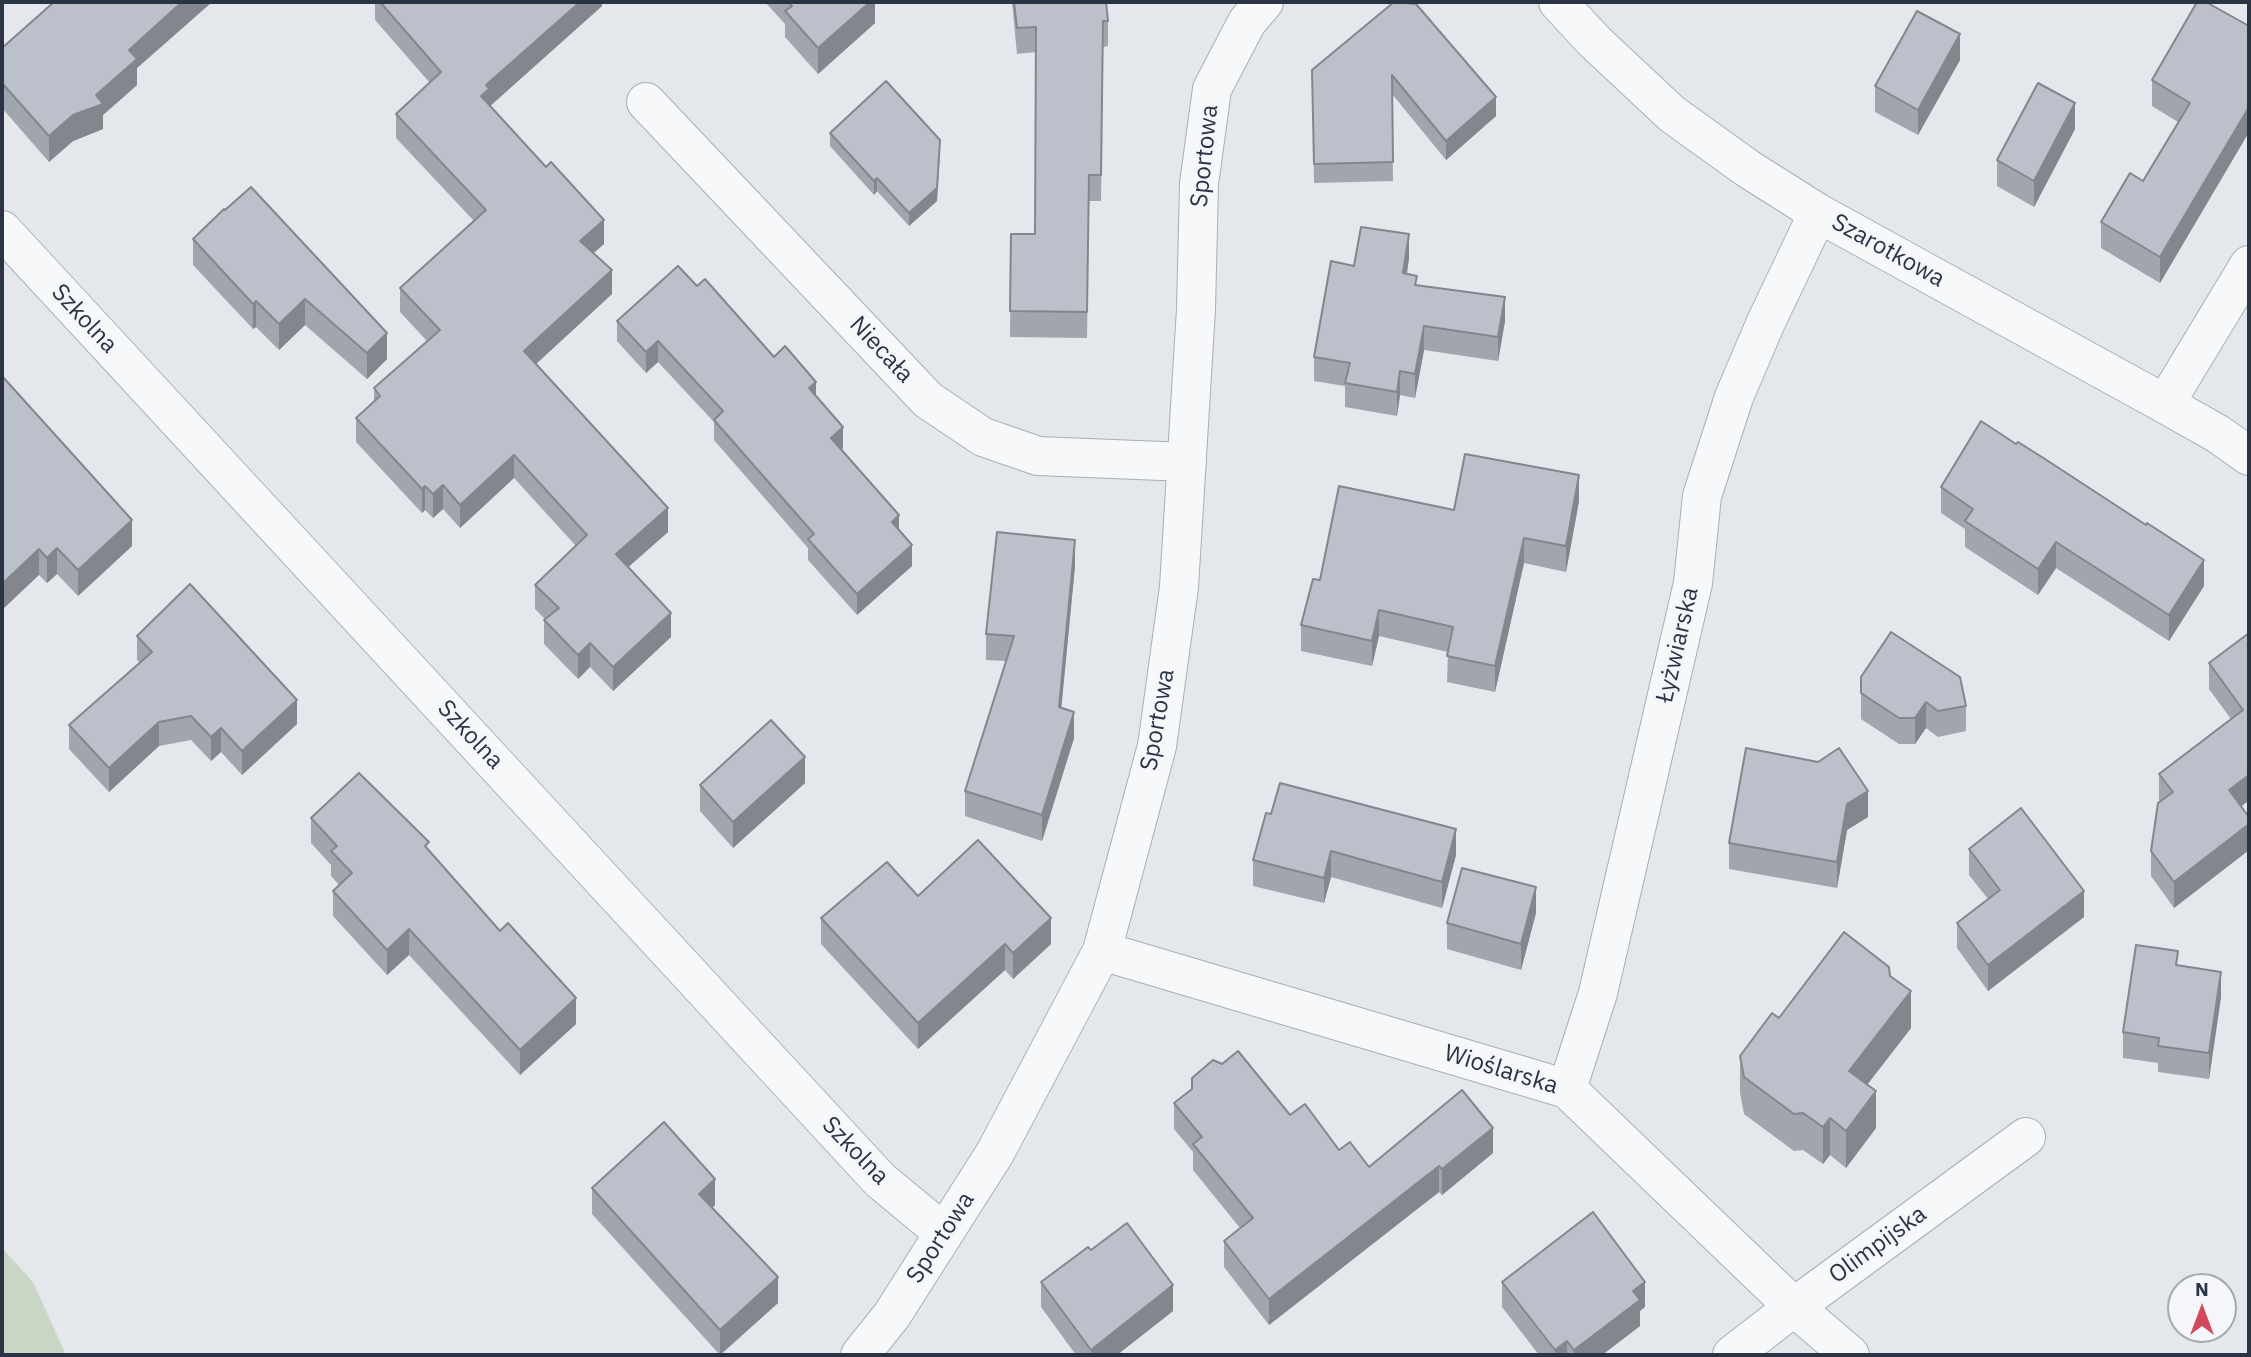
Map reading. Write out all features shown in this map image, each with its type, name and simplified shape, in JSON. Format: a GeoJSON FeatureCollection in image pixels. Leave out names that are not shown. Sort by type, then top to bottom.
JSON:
{"type":"FeatureCollection","features":[{"type":"Feature","properties":{"kind":"street","name":"Szarotkowa"},"geometry":{"type":"LineString","coordinates":[[1558,2],[1594,41],[1672,114],[1747,168],[1818,213],[2165,404],[2218,434],[2249,456]]}},
{"type":"Feature","properties":{"kind":"street","name":"Sportowa"},"geometry":{"type":"LineString","coordinates":[[860,1355],[892,1315],[995,1153],[1102,951],[1157,746],[1179,587],[1196,309],[1199,184],[1212,89],[1250,8]]}},
{"type":"Feature","properties":{"kind":"street","name":"Niecała"},"geometry":{"type":"LineString","coordinates":[[646,102],[928,400],[983,437],[1038,456],[1187,462]]}},
{"type":"Feature","properties":{"kind":"street","name":"Łyżwiarska"},"geometry":{"type":"LineString","coordinates":[[1567,1089],[1598,993],[1693,583],[1702,496],[1734,397],[1818,213]]}},
{"type":"Feature","properties":{"kind":"street","name":"Szkolna"},"geometry":{"type":"LineString","coordinates":[[2,230],[880,1180],[944,1233]]}},
{"type":"Feature","properties":{"kind":"street"},"geometry":{"type":"LineString","coordinates":[[2165,404],[2249,265]]}},
{"type":"Feature","properties":{"kind":"street","name":"Wioślarska"},"geometry":{"type":"LineString","coordinates":[[1102,951],[1567,1089],[1794,1307],[1850,1355]]}},
{"type":"Feature","properties":{"kind":"street","name":"Olimpijska"},"geometry":{"type":"LineString","coordinates":[[1732,1355],[2026,1137]]}},
{"type":"Feature","properties":{"kind":"green space"},"geometry":{"type":"Polygon","coordinates":[[[2,1248],[33,1282],[66,1355],[2,1355],[2,1248]]]}},
{"type":"Feature","properties":{"kind":"building"},"geometry":{"type":"Polygon","coordinates":[[[54,2],[182,2],[129,50],[137,59],[96,95],[103,104],[73,115],[49,136],[2,83],[2,48],[54,2]]]}},
{"type":"Feature","properties":{"kind":"building"},"geometry":{"type":"Polygon","coordinates":[[[380,2],[580,2],[486,85],[489,89],[481,96],[546,167],[551,162],[604,220],[580,241],[612,270],[524,351],[668,508],[616,554],[671,613],[613,667],[590,643],[578,655],[544,620],[559,608],[535,585],[587,535],[514,455],[460,505],[443,485],[433,494],[425,486],[422,489],[356,418],[380,396],[374,388],[440,330],[400,288],[486,210],[396,114],[441,72],[380,2]]]}},
{"type":"Feature","properties":{"kind":"building"},"geometry":{"type":"Polygon","coordinates":[[[788,2],[870,2],[818,48],[785,11],[792,6],[788,2]]]}},
{"type":"Feature","properties":{"kind":"building"},"geometry":{"type":"Polygon","coordinates":[[[1014,2],[1106,2],[1108,21],[1103,21],[1101,175],[1089,175],[1087,312],[1010,311],[1011,234],[1035,234],[1036,27],[1017,28],[1014,2]]]}},
{"type":"Feature","properties":{"kind":"building"},"geometry":{"type":"Polygon","coordinates":[[[1394,2],[1416,4],[1496,97],[1446,141],[1392,75],[1393,162],[1314,164],[1312,70],[1394,2]]]}},
{"type":"Feature","properties":{"kind":"building"},"geometry":{"type":"Polygon","coordinates":[[[2197,2],[2206,2],[2249,26],[2249,107],[2160,257],[2101,222],[2130,173],[2143,181],[2190,103],[2152,80],[2197,2]]]}},
{"type":"Feature","properties":{"kind":"building"},"geometry":{"type":"Polygon","coordinates":[[[1917,11],[1960,34],[1918,110],[1875,86],[1917,11]]]}},
{"type":"Feature","properties":{"kind":"building"},"geometry":{"type":"Polygon","coordinates":[[[886,81],[940,140],[937,188],[909,213],[877,178],[874,181],[830,133],[886,81]]]}},
{"type":"Feature","properties":{"kind":"building"},"geometry":{"type":"Polygon","coordinates":[[[2038,83],[2075,103],[2034,181],[1997,160],[2038,83]]]}},
{"type":"Feature","properties":{"kind":"building"},"geometry":{"type":"Polygon","coordinates":[[[251,187],[387,333],[367,353],[305,299],[279,324],[256,301],[253,304],[193,239],[251,187]]]}},
{"type":"Feature","properties":{"kind":"building"},"geometry":{"type":"Polygon","coordinates":[[[1361,227],[1409,234],[1403,273],[1417,276],[1415,285],[1505,297],[1498,337],[1424,326],[1415,374],[1400,371],[1397,392],[1345,383],[1350,363],[1314,357],[1331,261],[1354,266],[1361,227]]]}},
{"type":"Feature","properties":{"kind":"building"},"geometry":{"type":"Polygon","coordinates":[[[678,266],[697,286],[705,279],[774,357],[785,346],[816,382],[809,388],[843,427],[831,438],[899,515],[892,522],[912,545],[857,594],[808,539],[814,534],[714,420],[723,411],[658,341],[646,352],[617,321],[678,266]]]}},
{"type":"Feature","properties":{"kind":"building"},"geometry":{"type":"Polygon","coordinates":[[[2,376],[132,520],[78,570],[57,548],[47,558],[39,549],[2,584],[2,376]]]}},
{"type":"Feature","properties":{"kind":"building"},"geometry":{"type":"Polygon","coordinates":[[[1981,421],[2204,560],[2169,615],[2056,542],[2038,569],[1965,521],[1973,509],[1941,487],[1981,421]]]}},
{"type":"Feature","properties":{"kind":"building"},"geometry":{"type":"Polygon","coordinates":[[[1465,454],[1579,475],[1566,546],[1524,538],[1495,666],[1447,656],[1453,627],[1379,610],[1372,641],[1301,625],[1313,579],[1320,580],[1339,486],[1454,510],[1465,454]]]}},
{"type":"Feature","properties":{"kind":"building"},"geometry":{"type":"Polygon","coordinates":[[[997,532],[1075,540],[1059,707],[1074,712],[1042,815],[965,791],[1014,636],[986,634],[997,532]]]}},
{"type":"Feature","properties":{"kind":"building"},"geometry":{"type":"Polygon","coordinates":[[[190,584],[297,700],[242,751],[221,728],[211,737],[191,716],[159,722],[109,768],[69,725],[152,652],[137,636],[190,584]]]}},
{"type":"Feature","properties":{"kind":"building"},"geometry":{"type":"Polygon","coordinates":[[[1891,632],[1960,677],[1966,706],[1938,711],[1926,702],[1915,718],[1899,718],[1861,693],[1861,677],[1891,632]]]}},
{"type":"Feature","properties":{"kind":"building"},"geometry":{"type":"Polygon","coordinates":[[[2249,633],[2249,775],[2229,790],[2249,817],[2249,824],[2174,882],[2151,851],[2158,803],[2173,792],[2159,774],[2243,710],[2209,663],[2249,633]]]}},
{"type":"Feature","properties":{"kind":"building"},"geometry":{"type":"Polygon","coordinates":[[[771,720],[805,757],[733,822],[700,785],[771,720]]]}},
{"type":"Feature","properties":{"kind":"building"},"geometry":{"type":"Polygon","coordinates":[[[1746,748],[1818,762],[1839,748],[1868,791],[1847,804],[1837,862],[1729,843],[1746,748]]]}},
{"type":"Feature","properties":{"kind":"building"},"geometry":{"type":"Polygon","coordinates":[[[359,773],[429,842],[425,846],[500,931],[508,923],[576,998],[520,1050],[409,929],[387,950],[333,891],[352,873],[331,851],[337,846],[311,818],[359,773]]]}},
{"type":"Feature","properties":{"kind":"building"},"geometry":{"type":"Polygon","coordinates":[[[1280,783],[1456,829],[1442,882],[1331,851],[1324,878],[1253,860],[1266,813],[1271,814],[1280,783]]]}},
{"type":"Feature","properties":{"kind":"building"},"geometry":{"type":"Polygon","coordinates":[[[2021,808],[2084,891],[1988,965],[1957,923],[2000,890],[1969,849],[2021,808]]]}},
{"type":"Feature","properties":{"kind":"building"},"geometry":{"type":"Polygon","coordinates":[[[978,840],[1051,918],[1013,953],[1005,944],[918,1023],[821,918],[887,862],[918,896],[978,840]]]}},
{"type":"Feature","properties":{"kind":"building"},"geometry":{"type":"Polygon","coordinates":[[[1462,868],[1536,887],[1521,944],[1447,923],[1462,868]]]}},
{"type":"Feature","properties":{"kind":"building"},"geometry":{"type":"Polygon","coordinates":[[[1844,932],[1889,967],[1890,976],[1911,991],[1849,1071],[1876,1091],[1846,1131],[1830,1118],[1823,1127],[1803,1113],[1794,1114],[1744,1077],[1740,1056],[1772,1013],[1779,1018],[1844,932]]]}},
{"type":"Feature","properties":{"kind":"building"},"geometry":{"type":"Polygon","coordinates":[[[2136,945],[2178,951],[2176,965],[2221,972],[2209,1053],[2158,1046],[2159,1038],[2123,1032],[2136,945]]]}},
{"type":"Feature","properties":{"kind":"building"},"geometry":{"type":"Polygon","coordinates":[[[1238,1051],[1290,1115],[1305,1104],[1339,1150],[1350,1142],[1369,1167],[1462,1090],[1493,1128],[1442,1169],[1439,1166],[1269,1299],[1224,1241],[1253,1218],[1193,1144],[1202,1137],[1174,1103],[1192,1089],[1192,1078],[1213,1060],[1222,1064],[1238,1051]]]}},
{"type":"Feature","properties":{"kind":"building"},"geometry":{"type":"Polygon","coordinates":[[[664,1122],[715,1179],[699,1194],[778,1277],[720,1330],[592,1188],[664,1122]]]}},
{"type":"Feature","properties":{"kind":"building"},"geometry":{"type":"Polygon","coordinates":[[[1593,1212],[1645,1282],[1633,1291],[1640,1300],[1574,1350],[1567,1341],[1555,1350],[1502,1282],[1593,1212]]]}},
{"type":"Feature","properties":{"kind":"building"},"geometry":{"type":"Polygon","coordinates":[[[1127,1223],[1173,1285],[1091,1350],[1041,1282],[1088,1247],[1091,1250],[1127,1223]]]}}]}
